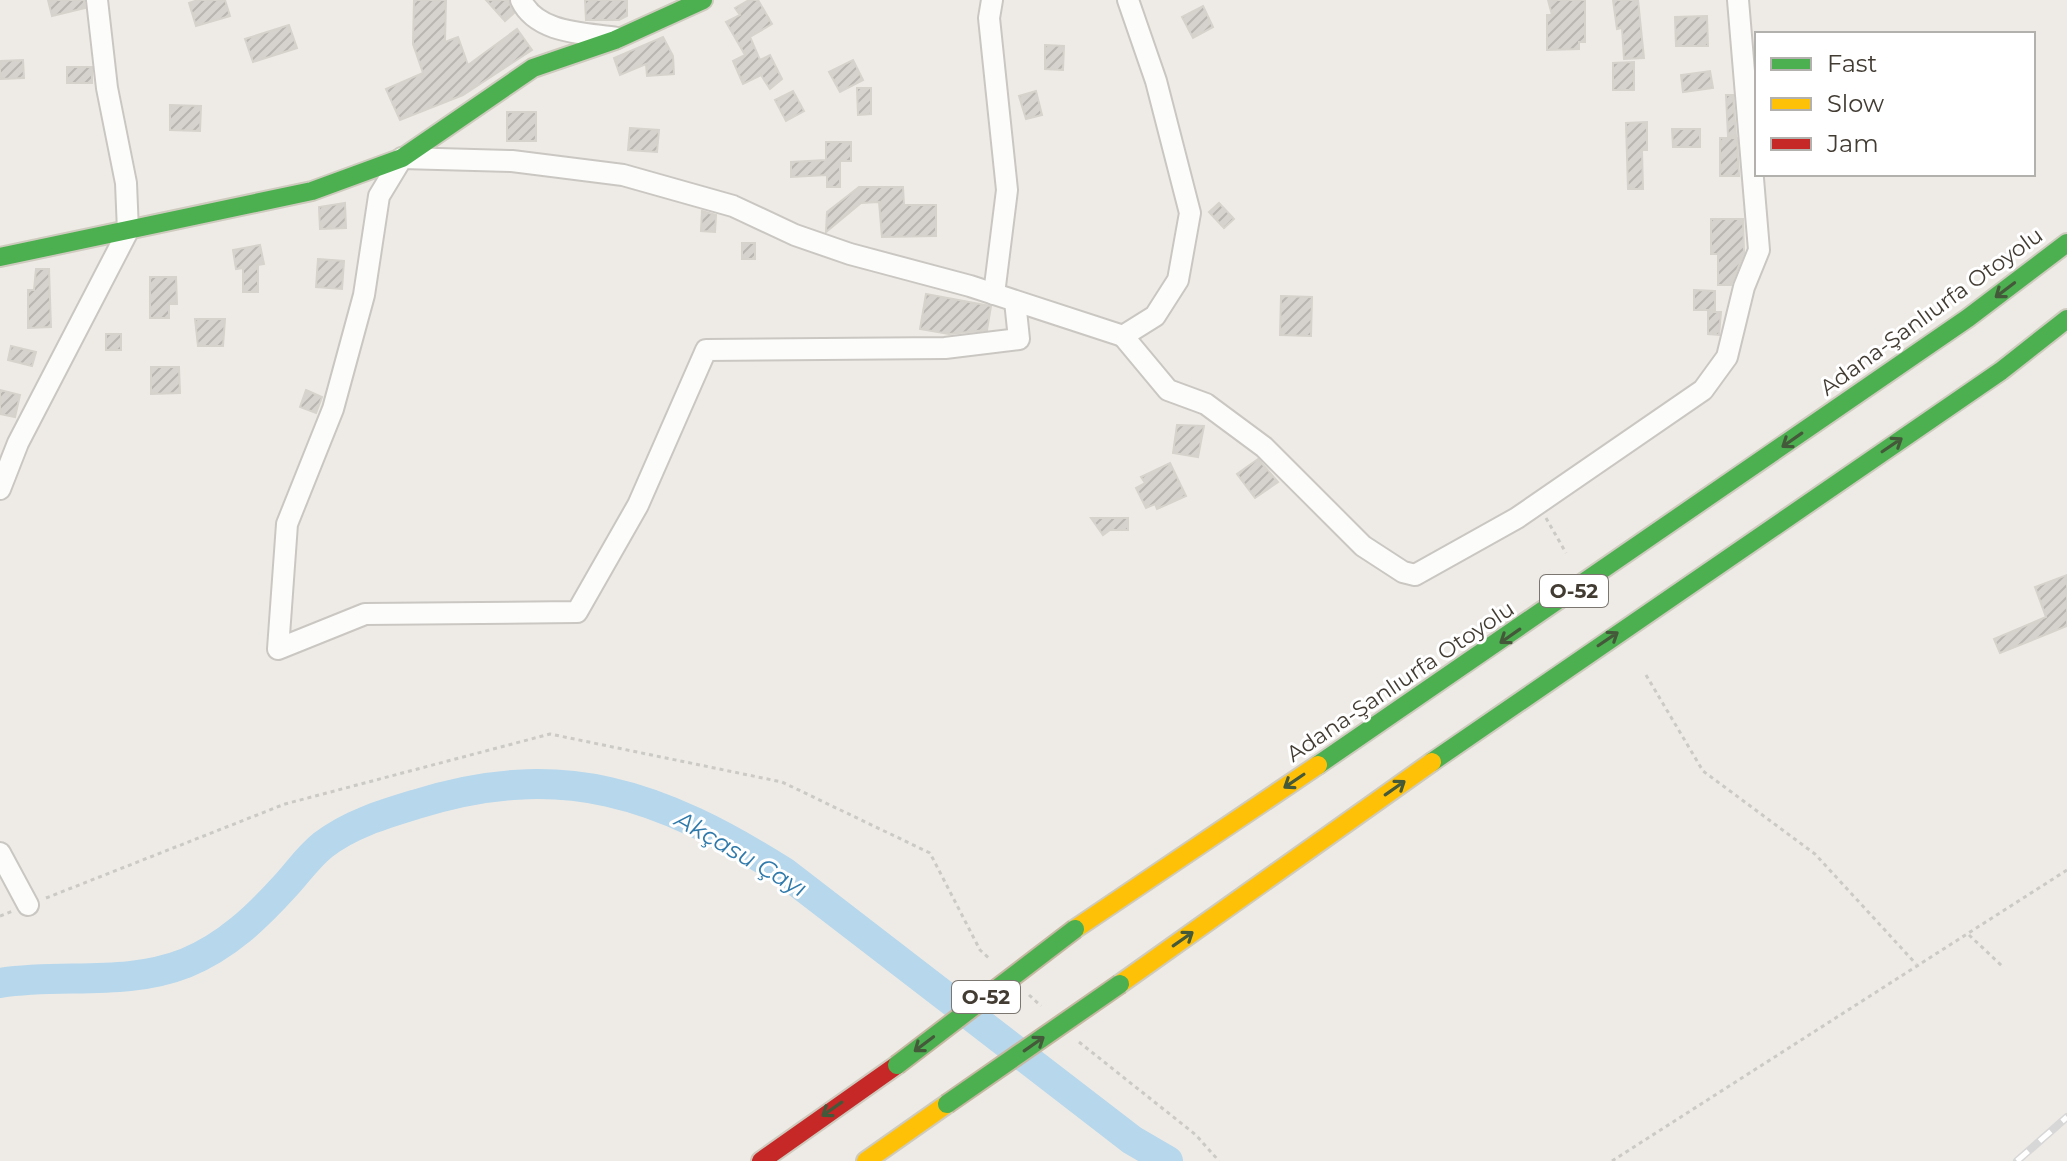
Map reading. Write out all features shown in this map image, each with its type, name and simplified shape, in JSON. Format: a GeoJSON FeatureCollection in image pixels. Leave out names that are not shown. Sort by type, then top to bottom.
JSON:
{"type":"FeatureCollection","features":[{"type":"Feature","properties":{"kind":"main road"},"geometry":{"type":"LineString","coordinates":[[0,257],[312,191],[402,158],[533,68],[619,38],[703,0]]}},
{"type":"Feature","properties":{"kind":"main road","name":"Adana-Şanlıurfa Otoyolu"},"geometry":{"type":"LineString","coordinates":[[761,1161],[897,1065],[1075,929],[1513,633],[1968,318],[2067,243]]}},
{"type":"Feature","properties":{"kind":"main road","name":"O-52"},"geometry":{"type":"LineString","coordinates":[[866,1161],[1520,699],[2001,371],[2067,319]]}},
{"type":"Feature","properties":{"kind":"street"},"geometry":{"type":"LineString","coordinates":[[0,489],[18,443],[128,231],[126,183],[107,88],[97,0]]}},
{"type":"Feature","properties":{"kind":"street"},"geometry":{"type":"LineString","coordinates":[[521,0],[525,9],[552,28],[619,38]]}},
{"type":"Feature","properties":{"kind":"street"},"geometry":{"type":"LineString","coordinates":[[992,0],[989,18],[1007,190],[994,294]]}},
{"type":"Feature","properties":{"kind":"street"},"geometry":{"type":"LineString","coordinates":[[1123,336],[1155,316],[1178,280],[1190,213],[1156,81],[1128,0]]}},
{"type":"Feature","properties":{"kind":"street"},"geometry":{"type":"LineString","coordinates":[[1015,301],[1019,339],[945,348],[706,350],[638,505],[577,612],[365,614],[278,649],[287,524],[333,409],[364,295],[379,196],[402,158],[512,161],[623,175],[733,206],[795,235],[850,254],[994,294],[1123,336],[1168,390],[1206,404],[1264,447],[1363,546],[1403,572],[1415,575],[1538,504],[1703,390],[1727,357],[1744,287],[1759,250],[1738,0]]}},
{"type":"Feature","properties":{"kind":"street"},"geometry":{"type":"LineString","coordinates":[[0,853],[28,905]]}},
{"type":"Feature","properties":{"kind":"path"},"geometry":{"type":"LineString","coordinates":[[1538,504],[1566,553]]}},
{"type":"Feature","properties":{"kind":"path"},"geometry":{"type":"LineString","coordinates":[[1646,675],[1703,771],[1815,854],[1916,964]]}},
{"type":"Feature","properties":{"kind":"path"},"geometry":{"type":"LineString","coordinates":[[0,916],[285,804],[550,734],[782,782],[930,853],[980,950],[991,960]]}},
{"type":"Feature","properties":{"kind":"path"},"geometry":{"type":"LineString","coordinates":[[1612,1161],[2067,870]]}},
{"type":"Feature","properties":{"kind":"path"},"geometry":{"type":"LineString","coordinates":[[1969,935],[2002,966]]}},
{"type":"Feature","properties":{"kind":"path"},"geometry":{"type":"LineString","coordinates":[[1025,991],[1047,1012]]}},
{"type":"Feature","properties":{"kind":"path"},"geometry":{"type":"LineString","coordinates":[[1070,1033],[1196,1135],[1219,1161]]}},
{"type":"Feature","properties":{"kind":"building"},"geometry":{"type":"Polygon","coordinates":[[[48,0],[84,0],[85,8],[52,16],[48,0]]]}},
{"type":"Feature","properties":{"kind":"building"},"geometry":{"type":"Polygon","coordinates":[[[225,0],[230,16],[196,26],[189,3],[225,0]]]}},
{"type":"Feature","properties":{"kind":"building"},"geometry":{"type":"Polygon","coordinates":[[[414,0],[446,0],[445,42],[458,37],[468,65],[517,29],[532,50],[463,95],[400,120],[386,89],[423,73],[413,44],[414,0]]]}},
{"type":"Feature","properties":{"kind":"building"},"geometry":{"type":"Polygon","coordinates":[[[486,0],[508,0],[514,13],[505,21],[486,0]]]}},
{"type":"Feature","properties":{"kind":"building"},"geometry":{"type":"Polygon","coordinates":[[[585,0],[627,0],[627,16],[619,20],[586,20],[585,0]]]}},
{"type":"Feature","properties":{"kind":"building"},"geometry":{"type":"Polygon","coordinates":[[[749,0],[758,0],[772,24],[750,37],[760,60],[770,55],[782,79],[770,89],[761,75],[743,84],[733,61],[745,55],[726,22],[740,15],[735,8],[749,0]]]}},
{"type":"Feature","properties":{"kind":"building"},"geometry":{"type":"Polygon","coordinates":[[[1548,0],[1585,0],[1585,42],[1579,42],[1579,49],[1547,50],[1547,15],[1552,15],[1548,0]]]}},
{"type":"Feature","properties":{"kind":"building"},"geometry":{"type":"Polygon","coordinates":[[[1613,0],[1638,0],[1644,58],[1624,59],[1622,28],[1617,29],[1613,0]]]}},
{"type":"Feature","properties":{"kind":"building"},"geometry":{"type":"Polygon","coordinates":[[[1203,6],[1213,27],[1193,38],[1182,17],[1203,6]]]}},
{"type":"Feature","properties":{"kind":"building"},"geometry":{"type":"Polygon","coordinates":[[[1707,16],[1708,46],[1676,46],[1675,17],[1707,16]]]}},
{"type":"Feature","properties":{"kind":"building"},"geometry":{"type":"Polygon","coordinates":[[[289,25],[297,48],[253,62],[245,39],[289,25]]]}},
{"type":"Feature","properties":{"kind":"building"},"geometry":{"type":"Polygon","coordinates":[[[663,37],[673,56],[674,74],[647,76],[646,64],[620,75],[614,58],[663,37]]]}},
{"type":"Feature","properties":{"kind":"building"},"geometry":{"type":"Polygon","coordinates":[[[1045,45],[1064,46],[1063,70],[1045,69],[1045,45]]]}},
{"type":"Feature","properties":{"kind":"building"},"geometry":{"type":"Polygon","coordinates":[[[23,60],[24,78],[0,79],[0,61],[23,60]]]}},
{"type":"Feature","properties":{"kind":"building"},"geometry":{"type":"Polygon","coordinates":[[[853,60],[863,80],[840,92],[829,72],[853,60]]]}},
{"type":"Feature","properties":{"kind":"building"},"geometry":{"type":"Polygon","coordinates":[[[1634,62],[1634,90],[1613,90],[1613,63],[1634,62]]]}},
{"type":"Feature","properties":{"kind":"building"},"geometry":{"type":"Polygon","coordinates":[[[67,67],[92,67],[92,83],[67,83],[67,67]]]}},
{"type":"Feature","properties":{"kind":"building"},"geometry":{"type":"Polygon","coordinates":[[[1710,71],[1713,88],[1683,92],[1681,75],[1710,71]]]}},
{"type":"Feature","properties":{"kind":"building"},"geometry":{"type":"Polygon","coordinates":[[[857,88],[871,88],[871,114],[858,115],[857,88]]]}},
{"type":"Feature","properties":{"kind":"building"},"geometry":{"type":"Polygon","coordinates":[[[793,91],[804,111],[786,121],[775,100],[793,91]]]}},
{"type":"Feature","properties":{"kind":"building"},"geometry":{"type":"Polygon","coordinates":[[[1036,91],[1042,115],[1026,119],[1019,96],[1036,91]]]}},
{"type":"Feature","properties":{"kind":"building"},"geometry":{"type":"Polygon","coordinates":[[[1726,95],[1733,95],[1736,136],[1728,136],[1726,95]]]}},
{"type":"Feature","properties":{"kind":"building"},"geometry":{"type":"Polygon","coordinates":[[[170,105],[201,106],[200,131],[170,130],[170,105]]]}},
{"type":"Feature","properties":{"kind":"building"},"geometry":{"type":"Polygon","coordinates":[[[507,112],[536,112],[536,141],[507,141],[507,112]]]}},
{"type":"Feature","properties":{"kind":"building"},"geometry":{"type":"Polygon","coordinates":[[[1647,122],[1647,150],[1642,150],[1643,189],[1628,189],[1626,123],[1647,122]]]}},
{"type":"Feature","properties":{"kind":"building"},"geometry":{"type":"Polygon","coordinates":[[[630,128],[659,130],[657,152],[628,150],[630,128]]]}},
{"type":"Feature","properties":{"kind":"building"},"geometry":{"type":"Polygon","coordinates":[[[1672,129],[1700,129],[1700,147],[1673,147],[1672,129]]]}},
{"type":"Feature","properties":{"kind":"building"},"geometry":{"type":"Polygon","coordinates":[[[1720,138],[1737,138],[1739,176],[1720,176],[1720,138]]]}},
{"type":"Feature","properties":{"kind":"building"},"geometry":{"type":"Polygon","coordinates":[[[826,142],[851,142],[851,161],[840,161],[840,187],[827,187],[827,175],[791,177],[791,162],[826,160],[826,142]]]}},
{"type":"Feature","properties":{"kind":"building"},"geometry":{"type":"Polygon","coordinates":[[[859,187],[903,187],[904,205],[936,205],[936,236],[882,237],[879,202],[861,203],[826,232],[827,212],[859,187]]]}},
{"type":"Feature","properties":{"kind":"building"},"geometry":{"type":"Polygon","coordinates":[[[345,203],[346,228],[320,229],[319,207],[345,203]]]}},
{"type":"Feature","properties":{"kind":"building"},"geometry":{"type":"Polygon","coordinates":[[[1219,203],[1234,219],[1224,228],[1209,212],[1219,203]]]}},
{"type":"Feature","properties":{"kind":"building"},"geometry":{"type":"Polygon","coordinates":[[[702,211],[716,215],[715,232],[701,231],[702,211]]]}},
{"type":"Feature","properties":{"kind":"building"},"geometry":{"type":"Polygon","coordinates":[[[1711,219],[1743,219],[1744,253],[1731,285],[1718,285],[1718,254],[1711,254],[1711,219]]]}},
{"type":"Feature","properties":{"kind":"building"},"geometry":{"type":"Polygon","coordinates":[[[742,243],[755,243],[755,259],[742,259],[742,243]]]}},
{"type":"Feature","properties":{"kind":"building"},"geometry":{"type":"Polygon","coordinates":[[[260,245],[264,264],[258,265],[258,292],[243,292],[243,268],[236,269],[233,250],[260,245]]]}},
{"type":"Feature","properties":{"kind":"building"},"geometry":{"type":"Polygon","coordinates":[[[318,259],[344,261],[342,289],[316,287],[318,259]]]}},
{"type":"Feature","properties":{"kind":"building"},"geometry":{"type":"Polygon","coordinates":[[[36,269],[49,269],[51,327],[28,328],[28,290],[34,290],[36,269]]]}},
{"type":"Feature","properties":{"kind":"building"},"geometry":{"type":"Polygon","coordinates":[[[150,277],[176,277],[177,304],[169,304],[169,318],[150,318],[150,277]]]}},
{"type":"Feature","properties":{"kind":"building"},"geometry":{"type":"Polygon","coordinates":[[[1694,290],[1715,291],[1715,310],[1694,310],[1694,290]]]}},
{"type":"Feature","properties":{"kind":"building"},"geometry":{"type":"Polygon","coordinates":[[[926,294],[991,306],[987,330],[949,334],[920,329],[926,294]]]}},
{"type":"Feature","properties":{"kind":"building"},"geometry":{"type":"Polygon","coordinates":[[[1281,296],[1312,297],[1311,336],[1280,335],[1281,296]]]}},
{"type":"Feature","properties":{"kind":"building"},"geometry":{"type":"Polygon","coordinates":[[[1708,312],[1721,312],[1719,335],[1708,334],[1708,312]]]}},
{"type":"Feature","properties":{"kind":"building"},"geometry":{"type":"Polygon","coordinates":[[[195,319],[225,319],[223,346],[198,346],[195,319]]]}},
{"type":"Feature","properties":{"kind":"building"},"geometry":{"type":"Polygon","coordinates":[[[106,334],[121,334],[121,350],[106,350],[106,334]]]}},
{"type":"Feature","properties":{"kind":"building"},"geometry":{"type":"Polygon","coordinates":[[[11,346],[36,352],[32,366],[8,360],[11,346]]]}},
{"type":"Feature","properties":{"kind":"building"},"geometry":{"type":"Polygon","coordinates":[[[151,367],[179,367],[180,393],[151,394],[151,367]]]}},
{"type":"Feature","properties":{"kind":"building"},"geometry":{"type":"Polygon","coordinates":[[[0,390],[20,395],[15,417],[0,414],[0,390]]]}},
{"type":"Feature","properties":{"kind":"building"},"geometry":{"type":"Polygon","coordinates":[[[306,390],[322,397],[316,413],[300,407],[306,390]]]}},
{"type":"Feature","properties":{"kind":"building"},"geometry":{"type":"Polygon","coordinates":[[[1177,425],[1204,426],[1198,457],[1173,453],[1177,425]]]}},
{"type":"Feature","properties":{"kind":"building"},"geometry":{"type":"Polygon","coordinates":[[[1258,459],[1278,482],[1255,498],[1237,474],[1258,459]]]}},
{"type":"Feature","properties":{"kind":"building"},"geometry":{"type":"Polygon","coordinates":[[[1170,463],[1186,496],[1157,509],[1155,504],[1146,508],[1136,488],[1145,483],[1141,477],[1170,463]]]}},
{"type":"Feature","properties":{"kind":"building"},"geometry":{"type":"Polygon","coordinates":[[[1091,518],[1128,518],[1128,530],[1110,530],[1103,535],[1091,518]]]}},
{"type":"Feature","properties":{"kind":"building"},"geometry":{"type":"Polygon","coordinates":[[[2067,575],[2067,626],[2000,653],[1994,639],[2046,617],[2035,587],[2067,575]]]}},
{"type":"Feature","properties":{"kind":"waterway","name":"Akçasu Çayı"},"geometry":{"type":"LineString","coordinates":[[0,983],[140,975],[186,963],[240,930],[323,845],[356,825],[469,791],[518,785],[564,785],[608,792],[652,804],[695,822],[784,872],[1132,1140],[1168,1161]]}},
{"type":"Feature","properties":{"kind":"railway"},"geometry":{"type":"LineString","coordinates":[[2017,1161],[2067,1117]]}},
{"type":"Feature","properties":{"kind":"traffic: fast"},"geometry":{"type":"LineString","coordinates":[[0,257],[312,191],[402,158],[533,68],[615,40],[703,0]]}},
{"type":"Feature","properties":{"kind":"traffic: fast"},"geometry":{"type":"LineString","coordinates":[[1318,765],[1968,318],[2067,243]]}},
{"type":"Feature","properties":{"kind":"traffic: fast"},"geometry":{"type":"LineString","coordinates":[[1432,762],[2001,371],[2067,319]]}},
{"type":"Feature","properties":{"kind":"traffic: fast"},"geometry":{"type":"LineString","coordinates":[[897,1065],[1075,929]]}},
{"type":"Feature","properties":{"kind":"traffic: fast"},"geometry":{"type":"LineString","coordinates":[[947,1104],[1120,984]]}},
{"type":"Feature","properties":{"kind":"traffic: slow"},"geometry":{"type":"LineString","coordinates":[[1120,984],[1432,762]]}},
{"type":"Feature","properties":{"kind":"traffic: slow"},"geometry":{"type":"LineString","coordinates":[[1075,929],[1318,765]]}},
{"type":"Feature","properties":{"kind":"traffic: slow"},"geometry":{"type":"LineString","coordinates":[[866,1161],[947,1104]]}},
{"type":"Feature","properties":{"kind":"traffic: jam"},"geometry":{"type":"LineString","coordinates":[[761,1161],[897,1065]]}}]}
